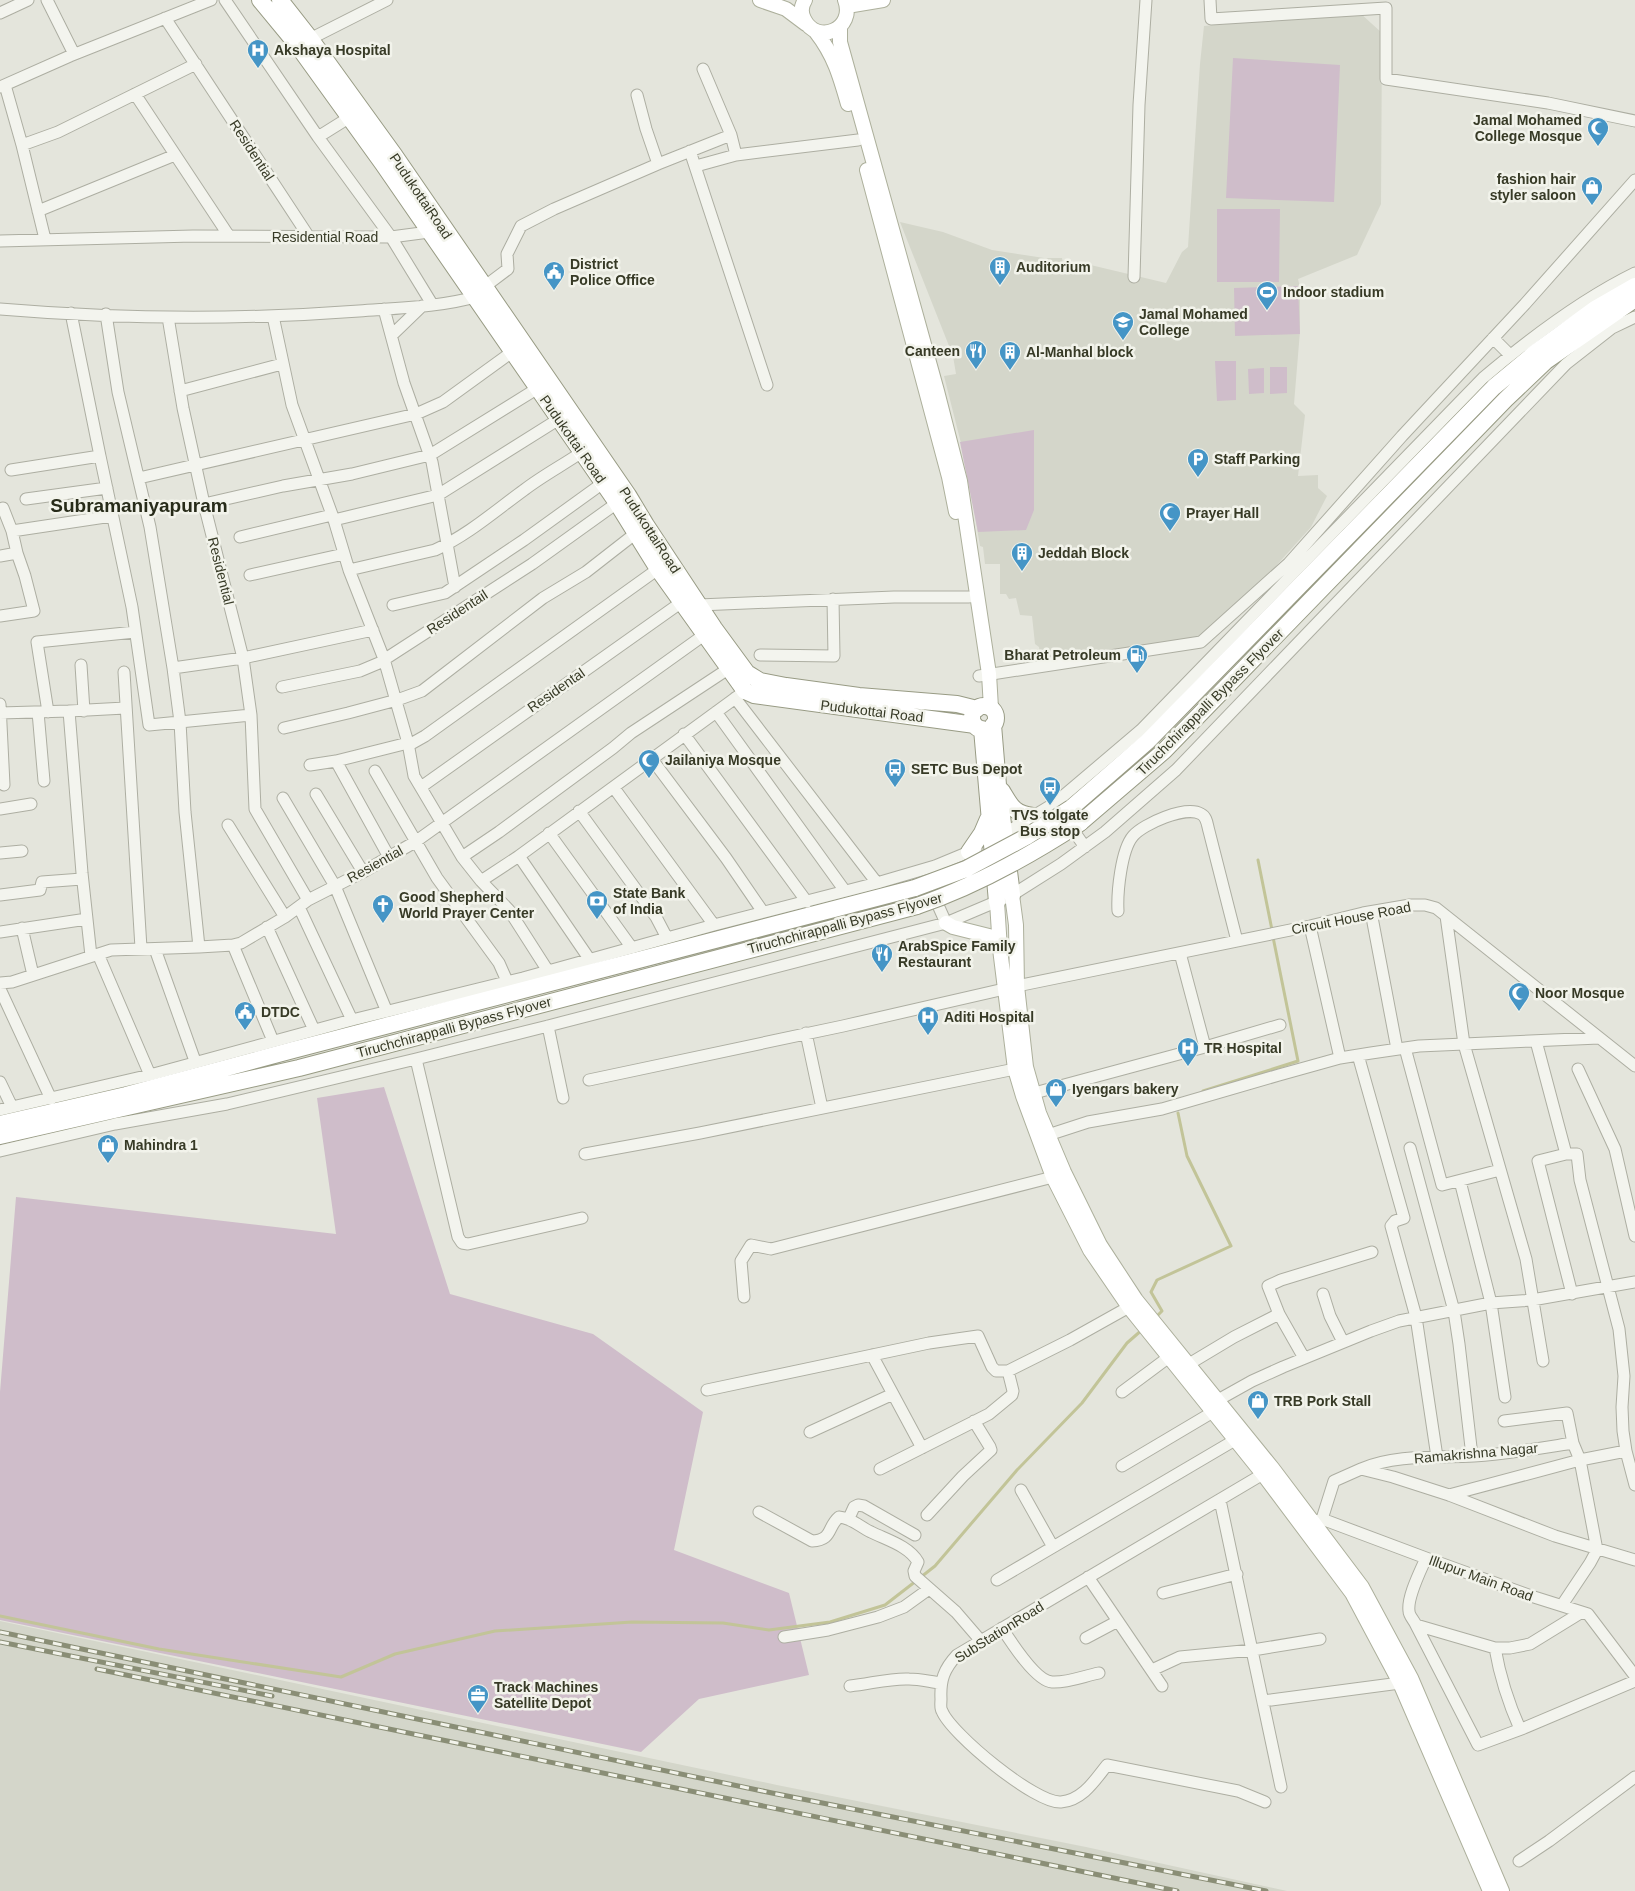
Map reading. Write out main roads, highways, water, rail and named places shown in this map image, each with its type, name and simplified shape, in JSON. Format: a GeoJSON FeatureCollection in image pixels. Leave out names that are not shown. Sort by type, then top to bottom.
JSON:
{"type":"FeatureCollection","features":[{"type":"Feature","properties":{"kind":"highway","name":"Pudukottai Road"},"geometry":{"type":"LineString","coordinates":[[260,0],[304,42],[350,117],[429,232],[482,292],[512,352],[617,503],[658,569],[691,600],[704,635],[728,669],[740,695],[754,695],[983,726]]}},
{"type":"Feature","properties":{"kind":"highway","name":"PudukottaiRoad"},"geometry":{"type":"LineString","coordinates":[[280,0],[304,42],[394,156],[482,292],[628,495],[691,600],[748,673],[760,681],[786,686],[859,696],[983,708]]}},
{"type":"Feature","properties":{"kind":"highway","name":"Tiruchchirappalli Bypass Flyover"},"geometry":{"type":"LineString","coordinates":[[0,1136],[299,1068],[916,906],[973,885],[1033,853],[1080,823],[1164,751],[1520,386],[1546,361],[1634,286]]}},
{"type":"Feature","properties":{"kind":"highway","name":"Tiruchchirappalli Bypass Flyover"},"geometry":{"type":"LineString","coordinates":[[0,1124],[126,1095],[915,888],[966,869],[1026,837],[1071,808],[1148,741],[1494,387],[1536,352],[1600,314]]}},
{"type":"Feature","properties":{"kind":"highway"},"geometry":{"type":"LineString","coordinates":[[983,708],[973,715],[983,726],[998,785],[1013,808],[1022,814],[1033,816]]}},
{"type":"Feature","properties":{"kind":"highway"},"geometry":{"type":"LineString","coordinates":[[990,758],[989,816],[997,837],[1012,894]]}},
{"type":"Feature","properties":{"kind":"highway"},"geometry":{"type":"LineString","coordinates":[[997,902],[998,785]]}},
{"type":"Feature","properties":{"kind":"highway"},"geometry":{"type":"LineString","coordinates":[[970,852],[989,816]]}},
{"type":"Feature","properties":{"kind":"main road"},"geometry":{"type":"LineString","coordinates":[[760,0],[786,9],[812,28],[829,33],[840,27],[846,18],[846,3],[883,0]]}},
{"type":"Feature","properties":{"kind":"main road"},"geometry":{"type":"LineString","coordinates":[[805,0],[802,4],[802,15],[828,47],[836,64],[891,242]]}},
{"type":"Feature","properties":{"kind":"main road"},"geometry":{"type":"LineString","coordinates":[[840,27],[840,42],[891,242],[968,560],[984,675],[983,708]]}},
{"type":"Feature","properties":{"kind":"main road"},"geometry":{"type":"LineString","coordinates":[[968,560],[969,597],[984,675]]}},
{"type":"Feature","properties":{"kind":"main road"},"geometry":{"type":"LineString","coordinates":[[1012,894],[1016,925],[1011,988],[1015,1069],[1039,1113],[1100,1245],[1136,1308]]}},
{"type":"Feature","properties":{"kind":"main road"},"geometry":{"type":"LineString","coordinates":[[997,902],[1000,950],[1011,988],[1026,1067],[1028,1095],[1053,1177],[1090,1250],[1215,1406],[1312,1522],[1362,1587],[1411,1678],[1502,1891]]}},
{"type":"Feature","properties":{"kind":"main road"},"geometry":{"type":"LineString","coordinates":[[946,923],[954,927],[990,936],[1000,950]]}},
{"type":"Feature","properties":{"kind":"main road"},"geometry":{"type":"LineString","coordinates":[[1170,1349],[1189,1364],[1234,1440],[1263,1474],[1312,1522],[1400,1683],[1490,1891]]}},
{"type":"Feature","properties":{"kind":"waterway"},"geometry":{"type":"LineString","coordinates":[[1258,860],[1272,930]]}},
{"type":"Feature","properties":{"kind":"waterway"},"geometry":{"type":"LineString","coordinates":[[1203,1091],[1298,1061],[1273,937]]}},
{"type":"Feature","properties":{"kind":"waterway"},"geometry":{"type":"LineString","coordinates":[[1155,1318],[1162,1311],[1151,1292],[1157,1280],[1231,1246],[1187,1156],[1178,1113]]}},
{"type":"Feature","properties":{"kind":"waterway"},"geometry":{"type":"LineString","coordinates":[[921,1577],[935,1566],[1017,1470],[1082,1403],[1127,1343],[1143,1329]]}},
{"type":"Feature","properties":{"kind":"waterway"},"geometry":{"type":"LineString","coordinates":[[0,1616],[159,1649],[341,1677],[395,1654],[495,1631],[632,1622],[723,1623],[769,1630],[830,1622],[885,1605],[916,1581]]}},
{"type":"Feature","properties":{"kind":"railway"},"geometry":{"type":"LineString","coordinates":[[0,1632],[772,1793],[1266,1891]]}},
{"type":"Feature","properties":{"kind":"railway"},"geometry":{"type":"LineString","coordinates":[[0,1642],[272,1696]]}},
{"type":"Feature","properties":{"kind":"railway"},"geometry":{"type":"LineString","coordinates":[[97,1669],[1177,1891]]}},
{"type":"Feature","properties":{"kind":"place","name":"Akshaya Hospital"},"geometry":{"type":"Point","coordinates":[258,69]}},
{"type":"Feature","properties":{"kind":"place","name":"Jamal Mohamed College Mosque"},"geometry":{"type":"Point","coordinates":[1598,147]}},
{"type":"Feature","properties":{"kind":"place","name":"fashion hair styler saloon"},"geometry":{"type":"Point","coordinates":[1592,206]}},
{"type":"Feature","properties":{"kind":"place","name":"Auditorium"},"geometry":{"type":"Point","coordinates":[1000,286]}},
{"type":"Feature","properties":{"kind":"place","name":"District Police Office"},"geometry":{"type":"Point","coordinates":[554,291]}},
{"type":"Feature","properties":{"kind":"place","name":"Indoor stadium"},"geometry":{"type":"Point","coordinates":[1267,311]}},
{"type":"Feature","properties":{"kind":"place","name":"Jamal Mohamed College"},"geometry":{"type":"Point","coordinates":[1123,341]}},
{"type":"Feature","properties":{"kind":"place","name":"Canteen"},"geometry":{"type":"Point","coordinates":[976,370]}},
{"type":"Feature","properties":{"kind":"place","name":"Al-Manhal block"},"geometry":{"type":"Point","coordinates":[1010,371]}},
{"type":"Feature","properties":{"kind":"place","name":"Staff Parking"},"geometry":{"type":"Point","coordinates":[1198,478]}},
{"type":"Feature","properties":{"kind":"place","name":"Prayer Hall"},"geometry":{"type":"Point","coordinates":[1170,532]}},
{"type":"Feature","properties":{"kind":"place","name":"Jeddah Block"},"geometry":{"type":"Point","coordinates":[1022,572]}},
{"type":"Feature","properties":{"kind":"place","name":"Bharat Petroleum"},"geometry":{"type":"Point","coordinates":[1137,674]}},
{"type":"Feature","properties":{"kind":"place","name":"Jailaniya Mosque"},"geometry":{"type":"Point","coordinates":[649,779]}},
{"type":"Feature","properties":{"kind":"place","name":"SETC Bus Depot"},"geometry":{"type":"Point","coordinates":[895,788]}},
{"type":"Feature","properties":{"kind":"place","name":"TVS tolgate Bus stop"},"geometry":{"type":"Point","coordinates":[1050,806]}},
{"type":"Feature","properties":{"kind":"place","name":"State Bank of India"},"geometry":{"type":"Point","coordinates":[597,920]}},
{"type":"Feature","properties":{"kind":"place","name":"Good Shepherd World Prayer Center"},"geometry":{"type":"Point","coordinates":[383,924]}},
{"type":"Feature","properties":{"kind":"place","name":"ArabSpice Family Restaurant"},"geometry":{"type":"Point","coordinates":[882,973]}},
{"type":"Feature","properties":{"kind":"place","name":"Noor Mosque"},"geometry":{"type":"Point","coordinates":[1519,1012]}},
{"type":"Feature","properties":{"kind":"place","name":"DTDC"},"geometry":{"type":"Point","coordinates":[245,1031]}},
{"type":"Feature","properties":{"kind":"place","name":"Aditi Hospital"},"geometry":{"type":"Point","coordinates":[928,1036]}},
{"type":"Feature","properties":{"kind":"place","name":"TR Hospital"},"geometry":{"type":"Point","coordinates":[1188,1067]}},
{"type":"Feature","properties":{"kind":"place","name":"Iyengars bakery"},"geometry":{"type":"Point","coordinates":[1056,1108]}},
{"type":"Feature","properties":{"kind":"place","name":"Mahindra 1"},"geometry":{"type":"Point","coordinates":[108,1164]}},
{"type":"Feature","properties":{"kind":"place","name":"TRB Pork Stall"},"geometry":{"type":"Point","coordinates":[1258,1420]}},
{"type":"Feature","properties":{"kind":"place","name":"Track Machines Satellite Depot"},"geometry":{"type":"Point","coordinates":[478,1714]}},
{"type":"Feature","properties":{"kind":"district","name":"Subramaniyapuram"},"geometry":{"type":"Point","coordinates":[139,505]}}]}
